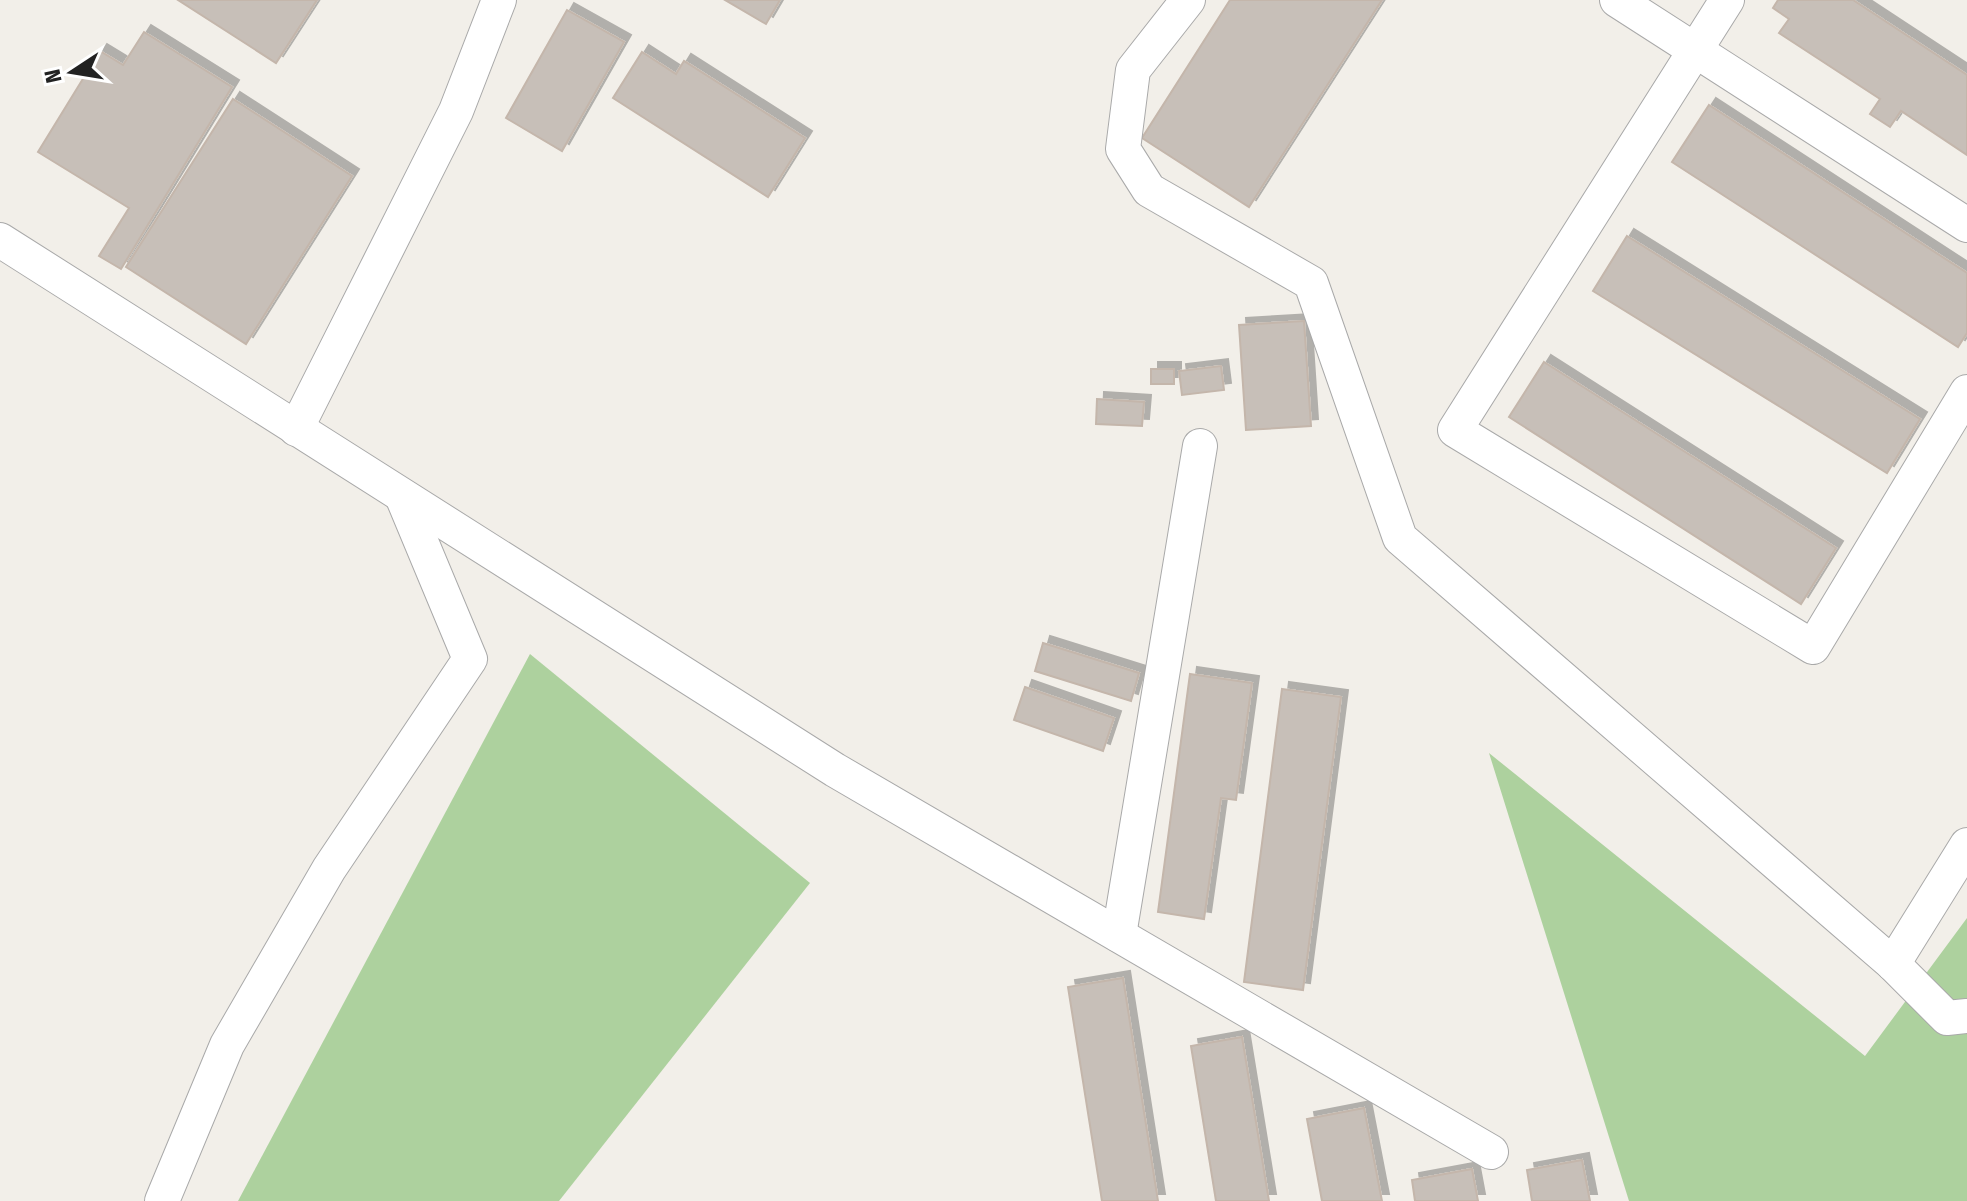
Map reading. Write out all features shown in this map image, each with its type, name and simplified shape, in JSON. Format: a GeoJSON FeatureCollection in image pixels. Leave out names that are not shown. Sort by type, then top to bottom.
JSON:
{"type":"FeatureCollection","features":[{"type":"Feature","properties":{"kind":"street"},"geometry":{"type":"LineString","coordinates":[[296,429],[456,111],[499,0]]}},
{"type":"Feature","properties":{"kind":"street"},"geometry":{"type":"LineString","coordinates":[[1188,0],[1133,70],[1123,149],[1149,190],[1311,283],[1400,538],[1893,964],[1947,1018],[1967,1016]]}},
{"type":"Feature","properties":{"kind":"street"},"geometry":{"type":"LineString","coordinates":[[1617,0],[1967,225]]}},
{"type":"Feature","properties":{"kind":"street"},"geometry":{"type":"LineString","coordinates":[[1727,0],[1455,430],[1813,647],[1967,392]]}},
{"type":"Feature","properties":{"kind":"street"},"geometry":{"type":"LineString","coordinates":[[0,240],[835,770],[1491,1152]]}},
{"type":"Feature","properties":{"kind":"street"},"geometry":{"type":"LineString","coordinates":[[1119,935],[1200,446]]}},
{"type":"Feature","properties":{"kind":"street"},"geometry":{"type":"LineString","coordinates":[[162,1201],[227,1045],[329,869],[470,659],[402,496]]}},
{"type":"Feature","properties":{"kind":"street"},"geometry":{"type":"LineString","coordinates":[[1893,964],[1967,845]]}},
{"type":"Feature","properties":{"kind":"green space"},"geometry":{"type":"Polygon","coordinates":[[[530,654],[810,883],[559,1201],[238,1201],[530,654]]]}},
{"type":"Feature","properties":{"kind":"green space"},"geometry":{"type":"Polygon","coordinates":[[[1489,753],[1865,1056],[1967,918],[1967,1201],[1629,1201],[1489,753]]]}},
{"type":"Feature","properties":{"kind":"building"},"geometry":{"type":"Polygon","coordinates":[[[178,0],[317,0],[276,63],[178,0]]]}},
{"type":"Feature","properties":{"kind":"building"},"geometry":{"type":"Polygon","coordinates":[[[725,0],[780,0],[766,24],[725,0]]]}},
{"type":"Feature","properties":{"kind":"building"},"geometry":{"type":"Polygon","coordinates":[[[1230,0],[1382,0],[1249,207],[1142,138],[1230,0]]]}},
{"type":"Feature","properties":{"kind":"building"},"geometry":{"type":"Polygon","coordinates":[[[1778,0],[1853,0],[1967,75],[1967,155],[1901,111],[1890,127],[1870,114],[1880,99],[1779,33],[1789,19],[1773,8],[1778,0]]]}},
{"type":"Feature","properties":{"kind":"building"},"geometry":{"type":"Polygon","coordinates":[[[567,10],[624,42],[562,151],[506,118],[567,10]]]}},
{"type":"Feature","properties":{"kind":"building"},"geometry":{"type":"Polygon","coordinates":[[[144,32],[232,87],[121,269],[99,256],[129,208],[38,152],[100,51],[123,65],[144,32]]]}},
{"type":"Feature","properties":{"kind":"building"},"geometry":{"type":"Polygon","coordinates":[[[642,52],[676,74],[684,61],[805,138],[768,197],[613,98],[642,52]]]}},
{"type":"Feature","properties":{"kind":"building"},"geometry":{"type":"Polygon","coordinates":[[[233,99],[352,176],[246,344],[126,267],[233,99]]]}},
{"type":"Feature","properties":{"kind":"building"},"geometry":{"type":"Polygon","coordinates":[[[1709,105],[1967,273],[1967,333],[1958,347],[1672,162],[1709,105]]]}},
{"type":"Feature","properties":{"kind":"building"},"geometry":{"type":"Polygon","coordinates":[[[1627,236],[1920,419],[1887,473],[1593,291],[1627,236]]]}},
{"type":"Feature","properties":{"kind":"building"},"geometry":{"type":"Polygon","coordinates":[[[1304,321],[1311,426],[1246,430],[1239,325],[1304,321]]]}},
{"type":"Feature","properties":{"kind":"building"},"geometry":{"type":"Polygon","coordinates":[[[1544,362],[1836,548],[1801,604],[1509,417],[1544,362]]]}},
{"type":"Feature","properties":{"kind":"building"},"geometry":{"type":"Polygon","coordinates":[[[1221,366],[1224,390],[1182,395],[1179,371],[1221,366]]]}},
{"type":"Feature","properties":{"kind":"building"},"geometry":{"type":"Polygon","coordinates":[[[1151,369],[1174,369],[1174,384],[1151,384],[1151,369]]]}},
{"type":"Feature","properties":{"kind":"building"},"geometry":{"type":"Polygon","coordinates":[[[1097,399],[1144,402],[1142,426],[1096,424],[1097,399]]]}},
{"type":"Feature","properties":{"kind":"building"},"geometry":{"type":"Polygon","coordinates":[[[1043,643],[1139,673],[1131,701],[1035,671],[1043,643]]]}},
{"type":"Feature","properties":{"kind":"building"},"geometry":{"type":"Polygon","coordinates":[[[1190,674],[1252,683],[1236,800],[1221,798],[1204,919],[1158,912],[1190,674]]]}},
{"type":"Feature","properties":{"kind":"building"},"geometry":{"type":"Polygon","coordinates":[[[1025,687],[1114,718],[1103,751],[1014,720],[1025,687]]]}},
{"type":"Feature","properties":{"kind":"building"},"geometry":{"type":"Polygon","coordinates":[[[1282,689],[1341,697],[1303,990],[1244,982],[1282,689]]]}},
{"type":"Feature","properties":{"kind":"building"},"geometry":{"type":"Polygon","coordinates":[[[1123,978],[1158,1201],[1102,1201],[1068,987],[1123,978]]]}},
{"type":"Feature","properties":{"kind":"building"},"geometry":{"type":"Polygon","coordinates":[[[1242,1037],[1269,1201],[1216,1201],[1191,1046],[1242,1037]]]}},
{"type":"Feature","properties":{"kind":"building"},"geometry":{"type":"Polygon","coordinates":[[[1364,1108],[1382,1201],[1322,1201],[1307,1119],[1364,1108]]]}},
{"type":"Feature","properties":{"kind":"building"},"geometry":{"type":"Polygon","coordinates":[[[1582,1160],[1590,1201],[1532,1201],[1527,1170],[1582,1160]]]}},
{"type":"Feature","properties":{"kind":"building"},"geometry":{"type":"Polygon","coordinates":[[[1472,1169],[1478,1201],[1415,1201],[1412,1180],[1472,1169]]]}}]}
